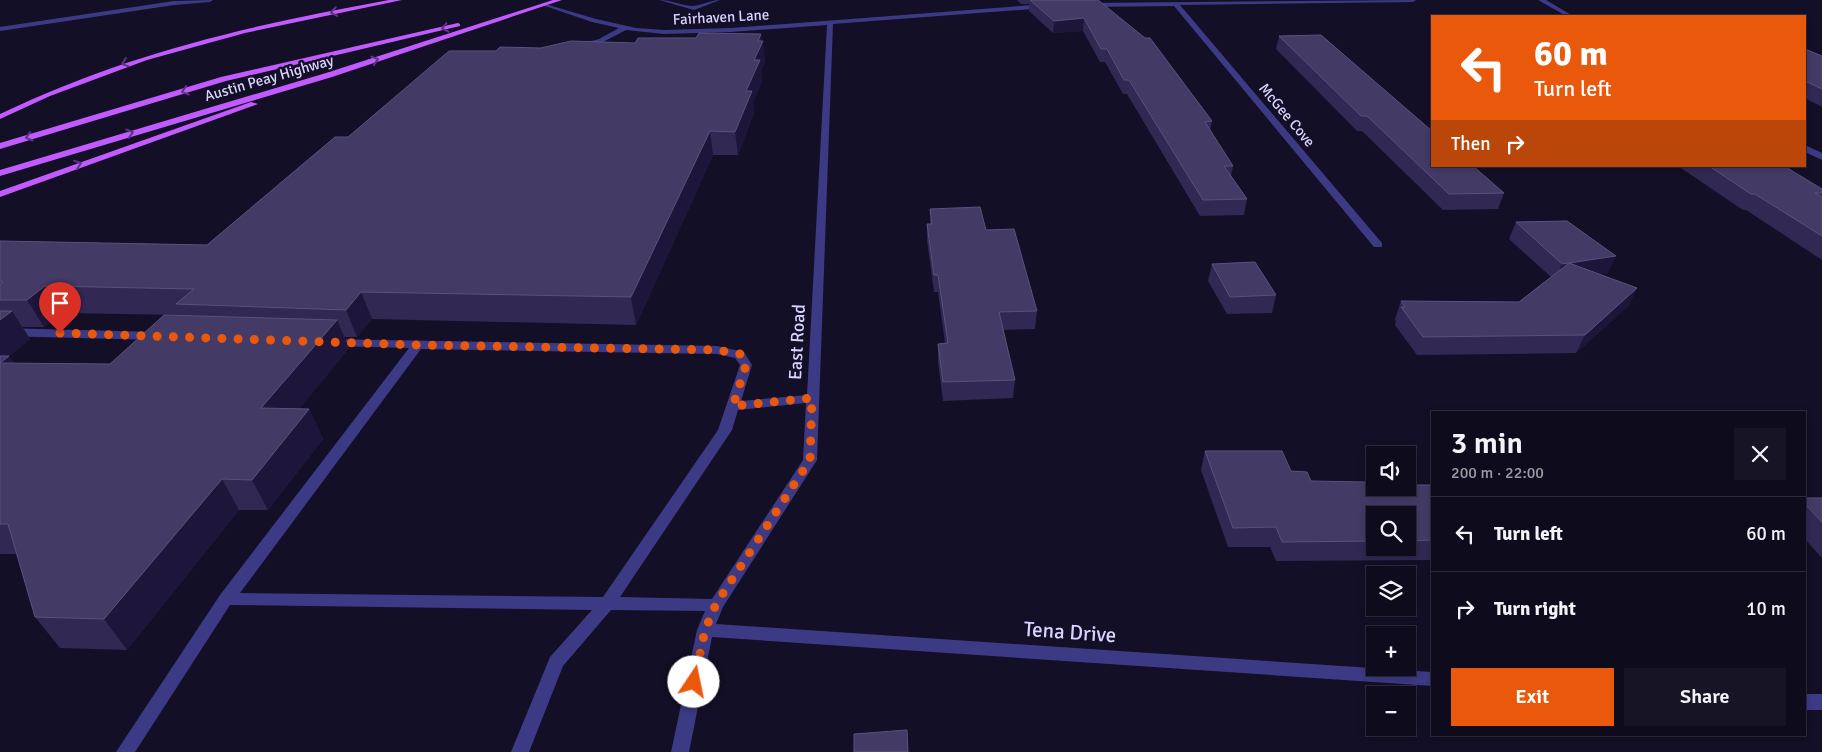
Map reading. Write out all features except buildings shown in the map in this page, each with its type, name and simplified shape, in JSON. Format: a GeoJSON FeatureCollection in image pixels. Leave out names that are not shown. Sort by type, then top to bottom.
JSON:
{"type":"FeatureCollection","features":[{"type":"Feature","properties":{"kind":"main road"},"geometry":{"type":"LineString","coordinates":[[0,117],[84,77],[135,60],[294,19],[399,0]]}},
{"type":"Feature","properties":{"kind":"main road","name":"Austin Peay Highway"},"geometry":{"type":"LineString","coordinates":[[0,146],[224,79],[559,0]]}},
{"type":"Feature","properties":{"kind":"main road","name":"Austin Peay Highway"},"geometry":{"type":"LineString","coordinates":[[0,172],[329,75],[544,4]]}},
{"type":"Feature","properties":{"kind":"main road"},"geometry":{"type":"LineString","coordinates":[[0,194],[329,75]]}},
{"type":"Feature","properties":{"kind":"street"},"geometry":{"type":"LineString","coordinates":[[0,29],[174,3],[210,0]]}},
{"type":"Feature","properties":{"kind":"street"},"geometry":{"type":"LineString","coordinates":[[662,0],[694,8],[717,0]]}},
{"type":"Feature","properties":{"kind":"street"},"geometry":{"type":"LineString","coordinates":[[1080,5],[1413,0]]}},
{"type":"Feature","properties":{"kind":"street"},"geometry":{"type":"LineString","coordinates":[[1541,0],[1568,15]]}},
{"type":"Feature","properties":{"kind":"street","name":"Fairhaven Lane"},"geometry":{"type":"LineString","coordinates":[[544,4],[594,21],[626,28],[664,32],[1052,6]]}},
{"type":"Feature","properties":{"kind":"street","name":"McGee Cove"},"geometry":{"type":"LineString","coordinates":[[1175,4],[1378,245]]}},
{"type":"Feature","properties":{"kind":"street","name":"East Road"},"geometry":{"type":"LineString","coordinates":[[680,752],[705,630],[716,604],[810,460],[830,22]]}},
{"type":"Feature","properties":{"kind":"street"},"geometry":{"type":"LineString","coordinates":[[573,47],[601,41],[626,28]]}},
{"type":"Feature","properties":{"kind":"street"},"geometry":{"type":"LineString","coordinates":[[1806,149],[1822,157]]}},
{"type":"Feature","properties":{"kind":"street"},"geometry":{"type":"LineString","coordinates":[[0,332],[169,337]]}},
{"type":"Feature","properties":{"kind":"street"},"geometry":{"type":"LineString","coordinates":[[319,342],[717,350],[740,354],[746,365],[725,430],[608,604],[556,662],[520,752]]}},
{"type":"Feature","properties":{"kind":"street"},"geometry":{"type":"LineString","coordinates":[[124,752],[226,598],[418,345]]}},
{"type":"Feature","properties":{"kind":"street"},"geometry":{"type":"LineString","coordinates":[[733,406],[812,398]]}},
{"type":"Feature","properties":{"kind":"street"},"geometry":{"type":"LineString","coordinates":[[226,598],[716,604]]}},
{"type":"Feature","properties":{"kind":"street","name":"Tena Drive"},"geometry":{"type":"LineString","coordinates":[[705,630],[1431,679]]}},
{"type":"Feature","properties":{"kind":"street"},"geometry":{"type":"LineString","coordinates":[[1806,702],[1822,702]]}},
{"type":"Feature","properties":{"kind":"route"},"geometry":{"type":"LineString","coordinates":[[60,333],[418,345],[717,350],[740,354],[746,365],[733,406],[812,398],[810,460],[716,604],[705,630],[694,682]]}}]}
